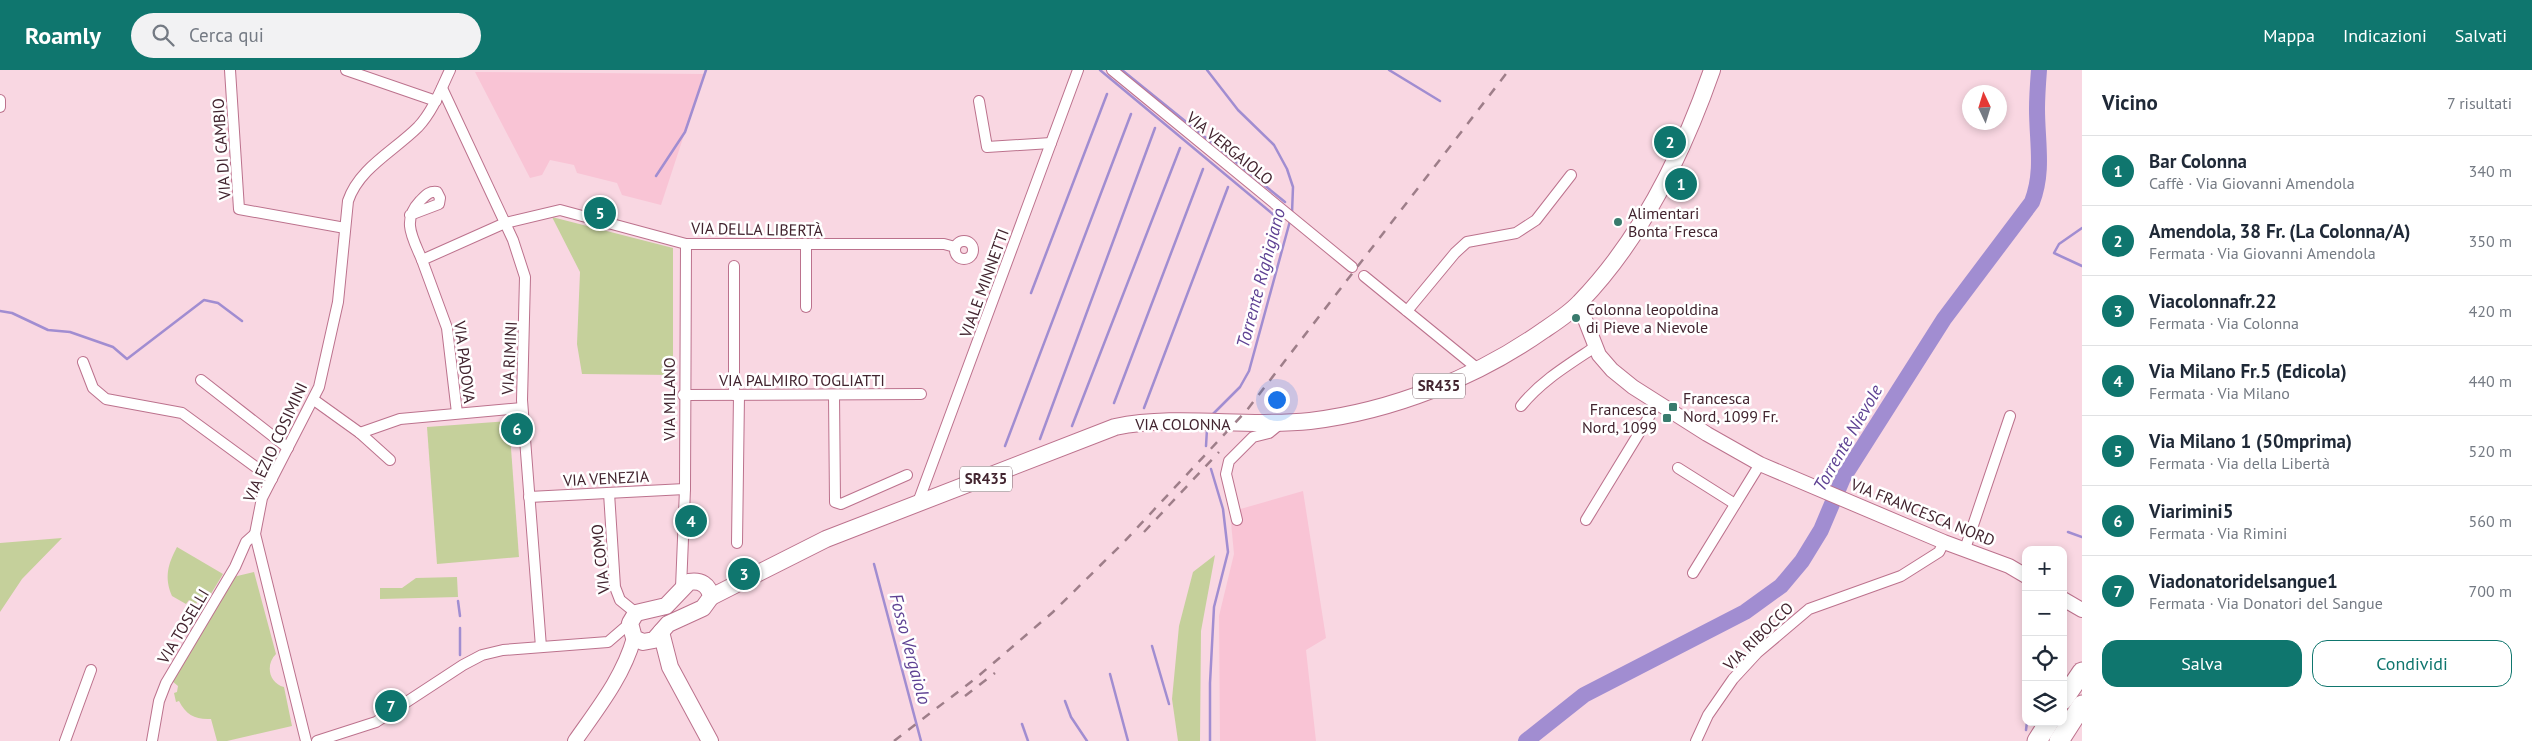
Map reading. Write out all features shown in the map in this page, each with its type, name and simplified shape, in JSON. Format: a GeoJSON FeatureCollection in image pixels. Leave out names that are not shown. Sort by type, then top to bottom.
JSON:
{"type":"FeatureCollection","features":[{"type":"Feature","properties":{"kind":"highway"},"geometry":{"type":"LineString","coordinates":[[2067,694],[2082,672]]}},
{"type":"Feature","properties":{"kind":"highway"},"geometry":{"type":"LineString","coordinates":[[2059,741],[2082,705]]}},
{"type":"Feature","properties":{"kind":"highway"},"geometry":{"type":"LineString","coordinates":[[2037,741],[2046,726]]}},
{"type":"Feature","properties":{"kind":"main road","name":"SR435"},"geometry":{"type":"LineString","coordinates":[[1579,304],[1626,245],[1652,203],[1678,154],[1712,70]]}},
{"type":"Feature","properties":{"kind":"main road","name":"VIA FRANCESCA NORD"},"geometry":{"type":"LineString","coordinates":[[1579,304],[1595,347],[1612,370],[1633,387],[1760,464],[1944,542],[2010,566],[2022,574]]}},
{"type":"Feature","properties":{"kind":"main road","name":"VIA COLONNA"},"geometry":{"type":"LineString","coordinates":[[705,588],[759,574],[826,539],[917,506],[1115,427],[1154,421],[1253,431],[1280,424],[1332,418],[1362,412],[1404,399],[1478,370],[1532,338],[1579,304]]}},
{"type":"Feature","properties":{"kind":"main road","name":"SR435"},"geometry":{"type":"LineString","coordinates":[[580,737],[614,684],[632,666],[638,632],[689,582],[705,588],[703,608],[672,621],[656,638],[638,632]]}},
{"type":"Feature","properties":{"kind":"main road"},"geometry":{"type":"LineString","coordinates":[[2067,601],[2082,610]]}},
{"type":"Feature","properties":{"kind":"main road"},"geometry":{"type":"LineString","coordinates":[[638,632],[670,667]]}},
{"type":"Feature","properties":{"kind":"main road"},"geometry":{"type":"LineString","coordinates":[[661,632],[670,667],[710,741]]}},
{"type":"Feature","properties":{"kind":"street","name":"VIA DI CAMBIO"},"geometry":{"type":"LineString","coordinates":[[230,70],[240,209],[344,228]]}},
{"type":"Feature","properties":{"kind":"street"},"geometry":{"type":"LineString","coordinates":[[346,70],[436,101]]}},
{"type":"Feature","properties":{"kind":"street","name":"VIA EZIO COSIMINI"},"geometry":{"type":"LineString","coordinates":[[306,741],[255,534],[262,498],[314,400],[338,302],[343,271],[344,228],[348,201],[358,181],[419,126],[436,101],[450,70]]}},
{"type":"Feature","properties":{"kind":"street","name":"VIALE MINNETTI"},"geometry":{"type":"LineString","coordinates":[[917,506],[1078,70]]}},
{"type":"Feature","properties":{"kind":"street","name":"VIA VERGAIOLO"},"geometry":{"type":"LineString","coordinates":[[1112,70],[1352,267]]}},
{"type":"Feature","properties":{"kind":"street","name":"VIA RIMINI"},"geometry":{"type":"LineString","coordinates":[[442,88],[505,223],[525,277],[522,408],[541,647]]}},
{"type":"Feature","properties":{"kind":"street"},"geometry":{"type":"LineString","coordinates":[[0,100],[0,107]]}},
{"type":"Feature","properties":{"kind":"street"},"geometry":{"type":"LineString","coordinates":[[979,101],[987,147],[1051,143]]}},
{"type":"Feature","properties":{"kind":"street"},"geometry":{"type":"LineString","coordinates":[[1407,311],[1455,252],[1468,242],[1516,233],[1536,220],[1571,175]]}},
{"type":"Feature","properties":{"kind":"street","name":"VIA DELLA LIBERTÀ"},"geometry":{"type":"LineString","coordinates":[[505,223],[560,210],[686,244],[944,244],[955,247]]}},
{"type":"Feature","properties":{"kind":"street","name":"VIA PADOVA"},"geometry":{"type":"LineString","coordinates":[[410,215],[409,227],[447,328],[456,413]]}},
{"type":"Feature","properties":{"kind":"street"},"geometry":{"type":"LineString","coordinates":[[422,260],[505,223]]}},
{"type":"Feature","properties":{"kind":"street","name":"VIA MILANO"},"geometry":{"type":"LineString","coordinates":[[681,588],[685,489],[683,395],[686,244]]}},
{"type":"Feature","properties":{"kind":"street"},"geometry":{"type":"LineString","coordinates":[[806,245],[806,307]]}},
{"type":"Feature","properties":{"kind":"street"},"geometry":{"type":"LineString","coordinates":[[734,266],[737,543]]}},
{"type":"Feature","properties":{"kind":"street"},"geometry":{"type":"LineString","coordinates":[[1364,276],[1478,370]]}},
{"type":"Feature","properties":{"kind":"street"},"geometry":{"type":"LineString","coordinates":[[1521,406],[1532,392],[1548,378],[1595,347]]}},
{"type":"Feature","properties":{"kind":"street"},"geometry":{"type":"LineString","coordinates":[[83,362],[94,388],[106,399],[182,413],[272,479]]}},
{"type":"Feature","properties":{"kind":"street"},"geometry":{"type":"LineString","coordinates":[[201,380],[288,448]]}},
{"type":"Feature","properties":{"kind":"street"},"geometry":{"type":"LineString","coordinates":[[834,394],[835,502],[841,504],[907,475]]}},
{"type":"Feature","properties":{"kind":"street","name":"VIA PALMIRO TOGLIATTI"},"geometry":{"type":"LineString","coordinates":[[683,395],[922,394]]}},
{"type":"Feature","properties":{"kind":"street"},"geometry":{"type":"LineString","coordinates":[[314,400],[360,433],[390,460]]}},
{"type":"Feature","properties":{"kind":"street"},"geometry":{"type":"LineString","coordinates":[[1586,520],[1658,402]]}},
{"type":"Feature","properties":{"kind":"street"},"geometry":{"type":"LineString","coordinates":[[360,433],[400,419],[522,408]]}},
{"type":"Feature","properties":{"kind":"street"},"geometry":{"type":"LineString","coordinates":[[1966,549],[2010,416]]}},
{"type":"Feature","properties":{"kind":"street"},"geometry":{"type":"LineString","coordinates":[[1237,520],[1226,470],[1231,458],[1253,431]]}},
{"type":"Feature","properties":{"kind":"street"},"geometry":{"type":"LineString","coordinates":[[1693,573],[1760,464]]}},
{"type":"Feature","properties":{"kind":"street"},"geometry":{"type":"LineString","coordinates":[[1678,468],[1736,504]]}},
{"type":"Feature","properties":{"kind":"street","name":"VIA VENEZIA"},"geometry":{"type":"LineString","coordinates":[[529,498],[685,489]]}},
{"type":"Feature","properties":{"kind":"street","name":"VIA COMO"},"geometry":{"type":"LineString","coordinates":[[609,493],[615,587],[638,632]]}},
{"type":"Feature","properties":{"kind":"street","name":"VIA TOSELLI"},"geometry":{"type":"LineString","coordinates":[[152,741],[159,701],[166,683],[235,567],[246,542],[255,534]]}},
{"type":"Feature","properties":{"kind":"street","name":"VIA RIBOCCO"},"geometry":{"type":"LineString","coordinates":[[1696,741],[1708,715],[1733,679],[1757,653],[1809,609],[1901,576],[1939,552],[1944,542]]}},
{"type":"Feature","properties":{"kind":"street"},"geometry":{"type":"LineString","coordinates":[[683,555],[705,588]]}},
{"type":"Feature","properties":{"kind":"street"},"geometry":{"type":"LineString","coordinates":[[316,741],[376,722],[464,664],[482,655],[503,650],[608,642],[638,632]]}},
{"type":"Feature","properties":{"kind":"street"},"geometry":{"type":"LineString","coordinates":[[65,741],[91,670]]}},
{"type":"Feature","properties":{"kind":"shaded area"},"geometry":{"type":"Polygon","coordinates":[[[475,72],[704,74],[661,205],[622,195],[617,183],[577,173],[574,165],[550,160],[542,175],[530,178],[475,72]]]}},
{"type":"Feature","properties":{"kind":"shaded area"},"geometry":{"type":"Polygon","coordinates":[[[1303,491],[1326,638],[1306,650],[1316,741],[1220,741],[1219,616],[1234,554],[1230,512],[1303,491]]]}},
{"type":"Feature","properties":{"kind":"green space"},"geometry":{"type":"Polygon","coordinates":[[[552,217],[673,248],[673,375],[582,374],[577,344],[580,272],[552,217]]]}},
{"type":"Feature","properties":{"kind":"green space"},"geometry":{"type":"Polygon","coordinates":[[[509,421],[519,557],[437,564],[427,427],[509,421]]]}},
{"type":"Feature","properties":{"kind":"green space"},"geometry":{"type":"Polygon","coordinates":[[[62,538],[22,579],[0,612],[0,543],[62,538]]]}},
{"type":"Feature","properties":{"kind":"green space"},"geometry":{"type":"Polygon","coordinates":[[[177,547],[223,574],[206,602],[199,599],[196,604],[189,600],[186,604],[172,596],[168,583],[168,571],[177,547]]]}},
{"type":"Feature","properties":{"kind":"green space"},"geometry":{"type":"Polygon","coordinates":[[[1215,555],[1201,631],[1200,741],[1178,741],[1172,699],[1179,626],[1193,572],[1215,555]]]}},
{"type":"Feature","properties":{"kind":"green space"},"geometry":{"type":"Polygon","coordinates":[[[254,572],[276,654],[270,663],[270,673],[275,682],[284,687],[292,726],[227,741],[217,741],[211,719],[201,719],[192,716],[179,701],[176,702],[174,693],[177,692],[178,686],[172,681],[233,577],[254,572]]]}},
{"type":"Feature","properties":{"kind":"green space"},"geometry":{"type":"Polygon","coordinates":[[[457,577],[458,597],[380,599],[380,588],[402,588],[416,578],[457,577]]]}},
{"type":"Feature","properties":{"kind":"waterway"},"geometry":{"type":"LineString","coordinates":[[656,176],[685,132],[706,70]]}},
{"type":"Feature","properties":{"kind":"waterway"},"geometry":{"type":"LineString","coordinates":[[1100,70],[1281,221]]}},
{"type":"Feature","properties":{"kind":"waterway"},"geometry":{"type":"LineString","coordinates":[[1122,70],[1285,202]]}},
{"type":"Feature","properties":{"kind":"waterway","name":"Torrente Righigiano"},"geometry":{"type":"LineString","coordinates":[[1207,70],[1238,110],[1274,145],[1287,169],[1293,187],[1292,213]]}},
{"type":"Feature","properties":{"kind":"waterway"},"geometry":{"type":"LineString","coordinates":[[1389,70],[1440,101]]}},
{"type":"Feature","properties":{"kind":"waterway","name":"Torrente Nievole"},"geometry":{"type":"LineString","coordinates":[[1526,741],[1584,695],[1745,612],[1781,586],[1802,561],[1821,530],[1843,478],[1944,319],[2032,202],[2039,168],[2037,109],[2039,70]]}},
{"type":"Feature","properties":{"kind":"waterway"},"geometry":{"type":"LineString","coordinates":[[1031,293],[1107,94]]}},
{"type":"Feature","properties":{"kind":"waterway"},"geometry":{"type":"LineString","coordinates":[[1005,446],[1131,114]]}},
{"type":"Feature","properties":{"kind":"waterway"},"geometry":{"type":"LineString","coordinates":[[1040,439],[1155,128]]}},
{"type":"Feature","properties":{"kind":"waterway"},"geometry":{"type":"LineString","coordinates":[[1072,426],[1180,148]]}},
{"type":"Feature","properties":{"kind":"waterway"},"geometry":{"type":"LineString","coordinates":[[1114,403],[1203,169]]}},
{"type":"Feature","properties":{"kind":"waterway"},"geometry":{"type":"LineString","coordinates":[[1144,408],[1228,187]]}},
{"type":"Feature","properties":{"kind":"waterway","name":"Torrente Righigiano"},"geometry":{"type":"LineString","coordinates":[[1211,416],[1240,387],[1249,371],[1290,221]]}},
{"type":"Feature","properties":{"kind":"waterway"},"geometry":{"type":"LineString","coordinates":[[2082,228],[2059,244],[2054,253],[2082,266]]}},
{"type":"Feature","properties":{"kind":"waterway"},"geometry":{"type":"LineString","coordinates":[[0,311],[12,313],[48,330],[70,332],[113,347],[127,359],[204,300],[218,303],[242,321]]}},
{"type":"Feature","properties":{"kind":"waterway","name":"Torrente Righigiano"},"geometry":{"type":"LineString","coordinates":[[1206,446],[1207,429]]}},
{"type":"Feature","properties":{"kind":"waterway","name":"Torrente Righigiano"},"geometry":{"type":"LineString","coordinates":[[1210,741],[1210,683],[1214,607],[1228,552],[1223,509],[1211,469]]}},
{"type":"Feature","properties":{"kind":"waterway"},"geometry":{"type":"LineString","coordinates":[[2068,532],[2082,537]]}},
{"type":"Feature","properties":{"kind":"waterway","name":"Fosso Vergaiolo"},"geometry":{"type":"LineString","coordinates":[[874,564],[921,741]]}},
{"type":"Feature","properties":{"kind":"waterway"},"geometry":{"type":"LineString","coordinates":[[458,601],[460,616]]}},
{"type":"Feature","properties":{"kind":"waterway"},"geometry":{"type":"LineString","coordinates":[[460,628],[460,655]]}},
{"type":"Feature","properties":{"kind":"waterway"},"geometry":{"type":"LineString","coordinates":[[1152,646],[1169,704]]}},
{"type":"Feature","properties":{"kind":"waterway"},"geometry":{"type":"LineString","coordinates":[[1110,674],[1128,741]]}},
{"type":"Feature","properties":{"kind":"waterway"},"geometry":{"type":"LineString","coordinates":[[1065,701],[1071,717],[1087,741]]}},
{"type":"Feature","properties":{"kind":"waterway"},"geometry":{"type":"LineString","coordinates":[[1022,724],[1028,741]]}},
{"type":"Feature","properties":{"kind":"waterway"},"geometry":{"type":"LineString","coordinates":[[2026,726],[2026,730]]}},
{"type":"Feature","properties":{"kind":"railway"},"geometry":{"type":"LineString","coordinates":[[894,741],[976,678],[1053,612],[1123,543],[1247,410],[1509,70]]}},
{"type":"Feature","properties":{"kind":"railway"},"geometry":{"type":"LineString","coordinates":[[1144,532],[1219,452]]}},
{"type":"Feature","properties":{"kind":"railway"},"geometry":{"type":"LineString","coordinates":[[965,696],[995,673]]}},
{"type":"Feature","properties":{"kind":"place","name":"Amendola, 38 Fr. (La Colonna/A)"},"geometry":{"type":"Point","coordinates":[1670,142]}},
{"type":"Feature","properties":{"kind":"place","name":"Bar Colonna"},"geometry":{"type":"Point","coordinates":[1681,184]}},
{"type":"Feature","properties":{"kind":"place","name":"Via Milano 1 (50mprima)"},"geometry":{"type":"Point","coordinates":[600,213]}},
{"type":"Feature","properties":{"kind":"place","name":"Alimentari Bonta' Fresca"},"geometry":{"type":"Point","coordinates":[1618,222]}},
{"type":"Feature","properties":{"kind":"place","name":"Colonna leopoldina di Pieve a Nievole"},"geometry":{"type":"Point","coordinates":[1576,318]}},
{"type":"Feature","properties":{"kind":"place","name":"Francesca Nord, 1099 Fr."},"geometry":{"type":"Point","coordinates":[1673,407]}},
{"type":"Feature","properties":{"kind":"place","name":"Francesca Nord, 1099"},"geometry":{"type":"Point","coordinates":[1667,418]}},
{"type":"Feature","properties":{"kind":"place","name":"Viarimini5"},"geometry":{"type":"Point","coordinates":[517,429]}},
{"type":"Feature","properties":{"kind":"place","name":"Via Milano Fr.5 (Edicola)"},"geometry":{"type":"Point","coordinates":[691,521]}},
{"type":"Feature","properties":{"kind":"place","name":"Viacolonnafr.22"},"geometry":{"type":"Point","coordinates":[744,574]}},
{"type":"Feature","properties":{"kind":"place","name":"Viadonatoridelsangue1"},"geometry":{"type":"Point","coordinates":[391,706]}}]}
